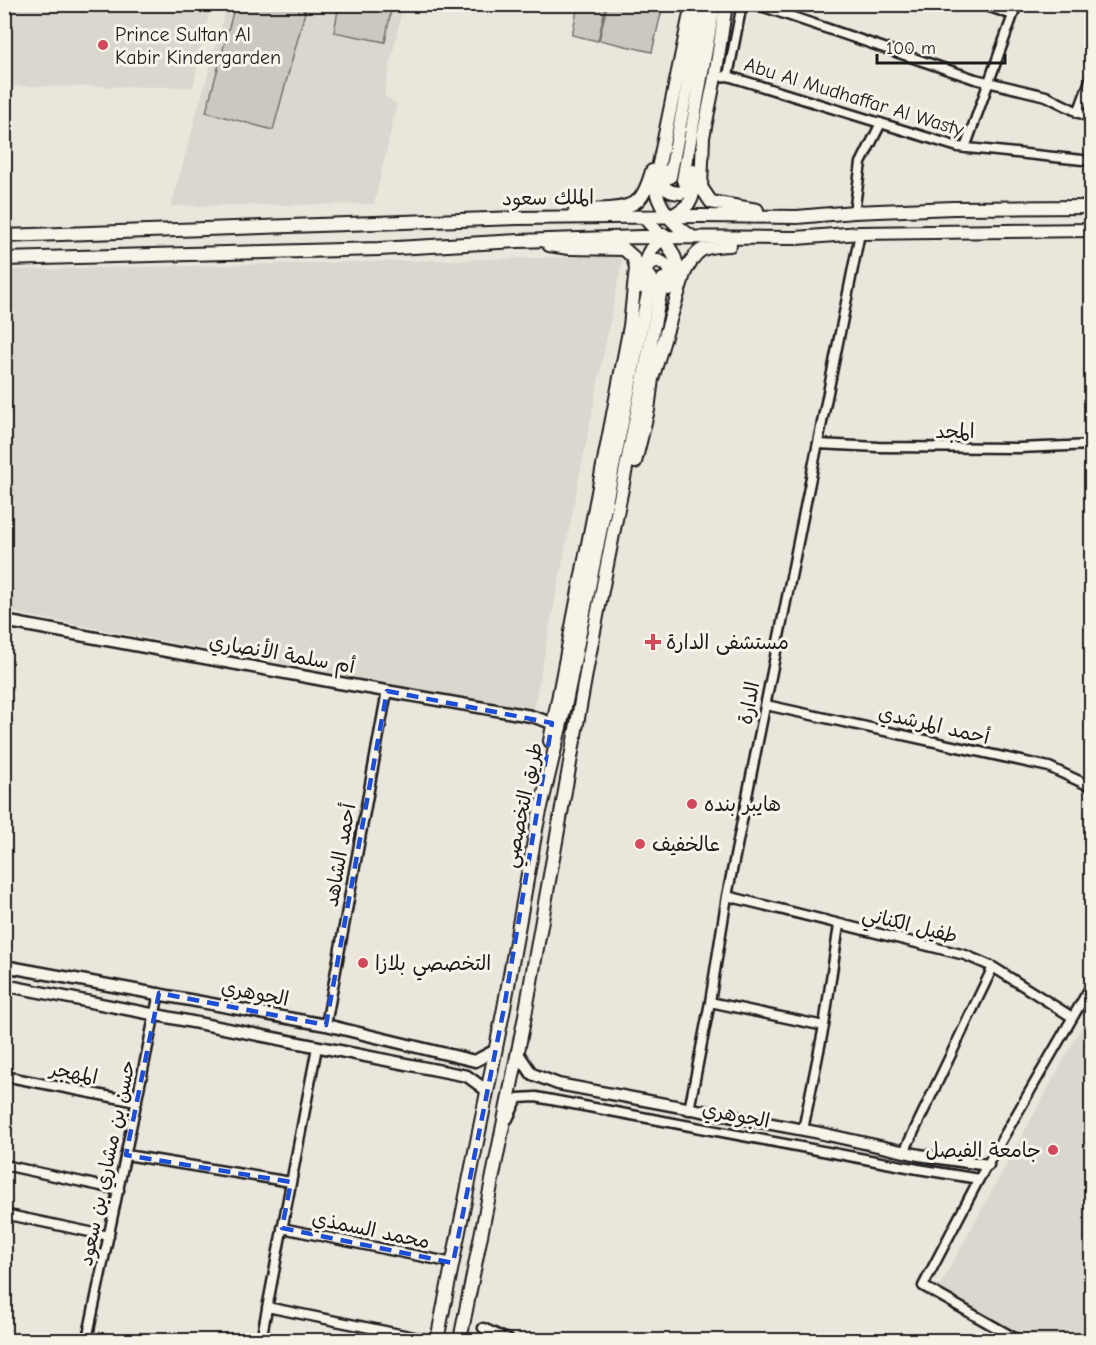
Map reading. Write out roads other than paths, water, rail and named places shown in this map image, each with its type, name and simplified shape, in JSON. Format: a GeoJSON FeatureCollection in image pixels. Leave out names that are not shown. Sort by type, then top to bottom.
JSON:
{"type":"FeatureCollection","features":[{"type":"Feature","properties":{"kind":"main road"},"geometry":{"type":"LineString","coordinates":[[692,4],[655,183],[656,193],[669,217],[677,228],[692,237]]}},
{"type":"Feature","properties":{"kind":"main road"},"geometry":{"type":"LineString","coordinates":[[703,4],[677,178],[714,4]]}},
{"type":"Feature","properties":{"kind":"main road"},"geometry":{"type":"LineString","coordinates":[[666,131],[662,182],[670,192],[681,193],[689,186],[721,76],[726,4]]}},
{"type":"Feature","properties":{"kind":"main road"},"geometry":{"type":"LineString","coordinates":[[518,218],[537,212],[621,207],[637,201],[647,186],[666,131]]}},
{"type":"Feature","properties":{"kind":"main road"},"geometry":{"type":"LineString","coordinates":[[537,824],[552,723],[642,266],[658,232],[669,217],[687,207],[692,201],[703,137]]}},
{"type":"Feature","properties":{"kind":"main road"},"geometry":{"type":"LineString","coordinates":[[703,137],[701,187],[711,202],[797,217]]}},
{"type":"Feature","properties":{"kind":"main road","name":"الملك سعود"},"geometry":{"type":"LineString","coordinates":[[4,236],[518,218],[797,217],[953,208],[1092,207]]}},
{"type":"Feature","properties":{"kind":"main road"},"geometry":{"type":"LineString","coordinates":[[658,232],[677,228],[699,216]]}},
{"type":"Feature","properties":{"kind":"main road"},"geometry":{"type":"LineString","coordinates":[[644,217],[673,253],[678,271],[652,379]]}},
{"type":"Feature","properties":{"kind":"main road","name":"الملك سعود"},"geometry":{"type":"LineString","coordinates":[[4,259],[379,249],[518,240],[641,237],[658,232],[692,237],[796,238],[860,233],[1092,230]]}},
{"type":"Feature","properties":{"kind":"main road"},"geometry":{"type":"LineString","coordinates":[[652,379],[684,274],[691,259],[700,249],[709,246],[757,244],[796,238]]}},
{"type":"Feature","properties":{"kind":"main road"},"geometry":{"type":"LineString","coordinates":[[518,240],[569,248],[624,249],[633,257],[636,268],[630,326]]}},
{"type":"Feature","properties":{"kind":"main road"},"geometry":{"type":"LineString","coordinates":[[588,662],[600,635],[632,474],[648,410],[669,281],[668,267],[664,263],[656,260],[644,272],[630,326]]}},
{"type":"Feature","properties":{"kind":"main road","name":"طريق التخصصي"},"geometry":{"type":"LineString","coordinates":[[437,1341],[506,997],[537,824],[566,702],[657,278],[557,841],[460,1341]]}},
{"type":"Feature","properties":{"kind":"street"},"geometry":{"type":"LineString","coordinates":[[721,76],[741,4]]}},
{"type":"Feature","properties":{"kind":"street"},"geometry":{"type":"LineString","coordinates":[[755,4],[989,83],[1046,96],[1092,119]]}},
{"type":"Feature","properties":{"kind":"street"},"geometry":{"type":"LineString","coordinates":[[981,4],[1013,15]]}},
{"type":"Feature","properties":{"kind":"street"},"geometry":{"type":"LineString","coordinates":[[965,148],[1017,4]]}},
{"type":"Feature","properties":{"kind":"street"},"geometry":{"type":"LineString","coordinates":[[1078,113],[1092,75]]}},
{"type":"Feature","properties":{"kind":"street","name":"Abu Al Mudhaffar Al Wasty"},"geometry":{"type":"LineString","coordinates":[[721,76],[965,148],[1092,161]]}},
{"type":"Feature","properties":{"kind":"street"},"geometry":{"type":"LineString","coordinates":[[854,212],[861,162],[881,123]]}},
{"type":"Feature","properties":{"kind":"street","name":"الدارة"},"geometry":{"type":"LineString","coordinates":[[689,1110],[727,896],[860,233]]}},
{"type":"Feature","properties":{"kind":"street","name":"المجد"},"geometry":{"type":"LineString","coordinates":[[818,444],[878,447],[1019,448],[1092,445]]}},
{"type":"Feature","properties":{"kind":"street","name":"أم سلمة الأنصاري"},"geometry":{"type":"LineString","coordinates":[[4,621],[387,692],[531,716],[552,723]]}},
{"type":"Feature","properties":{"kind":"street","name":"أحمد الشاهد"},"geometry":{"type":"LineString","coordinates":[[326,1025],[387,692]]}},
{"type":"Feature","properties":{"kind":"street","name":"أحمد المرشدي"},"geometry":{"type":"LineString","coordinates":[[766,705],[1049,767],[1092,788]]}},
{"type":"Feature","properties":{"kind":"street","name":"طفيل الكناني"},"geometry":{"type":"LineString","coordinates":[[727,896],[965,955],[993,967],[1072,1017]]}},
{"type":"Feature","properties":{"kind":"street"},"geometry":{"type":"LineString","coordinates":[[803,1130],[824,1026],[839,925]]}},
{"type":"Feature","properties":{"kind":"street","name":"الجوهري"},"geometry":{"type":"LineString","coordinates":[[4,966],[326,1025],[476,1060],[494,1051]]}},
{"type":"Feature","properties":{"kind":"street"},"geometry":{"type":"LineString","coordinates":[[904,1152],[993,967]]}},
{"type":"Feature","properties":{"kind":"street"},"geometry":{"type":"LineString","coordinates":[[1018,1341],[923,1286],[979,1179],[1092,984]]}},
{"type":"Feature","properties":{"kind":"street","name":"الجوهري"},"geometry":{"type":"LineString","coordinates":[[4,986],[467,1076],[486,1090]]}},
{"type":"Feature","properties":{"kind":"street","name":"حسن بن مشاري بن سعود"},"geometry":{"type":"LineString","coordinates":[[87,1341],[159,993]]}},
{"type":"Feature","properties":{"kind":"street"},"geometry":{"type":"LineString","coordinates":[[710,1002],[824,1026]]}},
{"type":"Feature","properties":{"kind":"street"},"geometry":{"type":"LineString","coordinates":[[261,1341],[317,1047]]}},
{"type":"Feature","properties":{"kind":"street","name":"الجوهري"},"geometry":{"type":"LineString","coordinates":[[517,1052],[532,1074],[558,1084],[803,1130],[904,1152],[988,1165]]}},
{"type":"Feature","properties":{"kind":"street","name":"المهجر"},"geometry":{"type":"LineString","coordinates":[[4,1076],[137,1102]]}},
{"type":"Feature","properties":{"kind":"street","name":"الجوهري"},"geometry":{"type":"LineString","coordinates":[[503,1127],[518,1098],[536,1097],[979,1179]]}},
{"type":"Feature","properties":{"kind":"street"},"geometry":{"type":"LineString","coordinates":[[126,1155],[291,1182]]}},
{"type":"Feature","properties":{"kind":"street"},"geometry":{"type":"LineString","coordinates":[[4,1165],[118,1190]]}},
{"type":"Feature","properties":{"kind":"street"},"geometry":{"type":"LineString","coordinates":[[4,1214],[109,1236]]}},
{"type":"Feature","properties":{"kind":"street","name":"محمد السمذي"},"geometry":{"type":"LineString","coordinates":[[282,1228],[453,1263]]}},
{"type":"Feature","properties":{"kind":"street"},"geometry":{"type":"LineString","coordinates":[[267,1307],[429,1341]]}},
{"type":"Feature","properties":{"kind":"street"},"geometry":{"type":"LineString","coordinates":[[483,1328],[509,1341]]}},
{"type":"Feature","properties":{"kind":"tunnel"},"geometry":{"type":"LineString","coordinates":[[651,278],[670,182]]}},
{"type":"Feature","properties":{"kind":"place","name":"Prince Sultan Al Kabir Kindergarden"},"geometry":{"type":"Point","coordinates":[103,45]}},
{"type":"Feature","properties":{"kind":"place","name":"مستشفى الدارة"},"geometry":{"type":"Point","coordinates":[653,642]}},
{"type":"Feature","properties":{"kind":"place","name":"هايبر بنده"},"geometry":{"type":"Point","coordinates":[692,804]}},
{"type":"Feature","properties":{"kind":"place","name":"عالخفيف"},"geometry":{"type":"Point","coordinates":[640,844]}},
{"type":"Feature","properties":{"kind":"place","name":"التخصصي بلازا"},"geometry":{"type":"Point","coordinates":[363,963]}},
{"type":"Feature","properties":{"kind":"place","name":"جامعة الفيصل"},"geometry":{"type":"Point","coordinates":[1053,1150]}}]}
